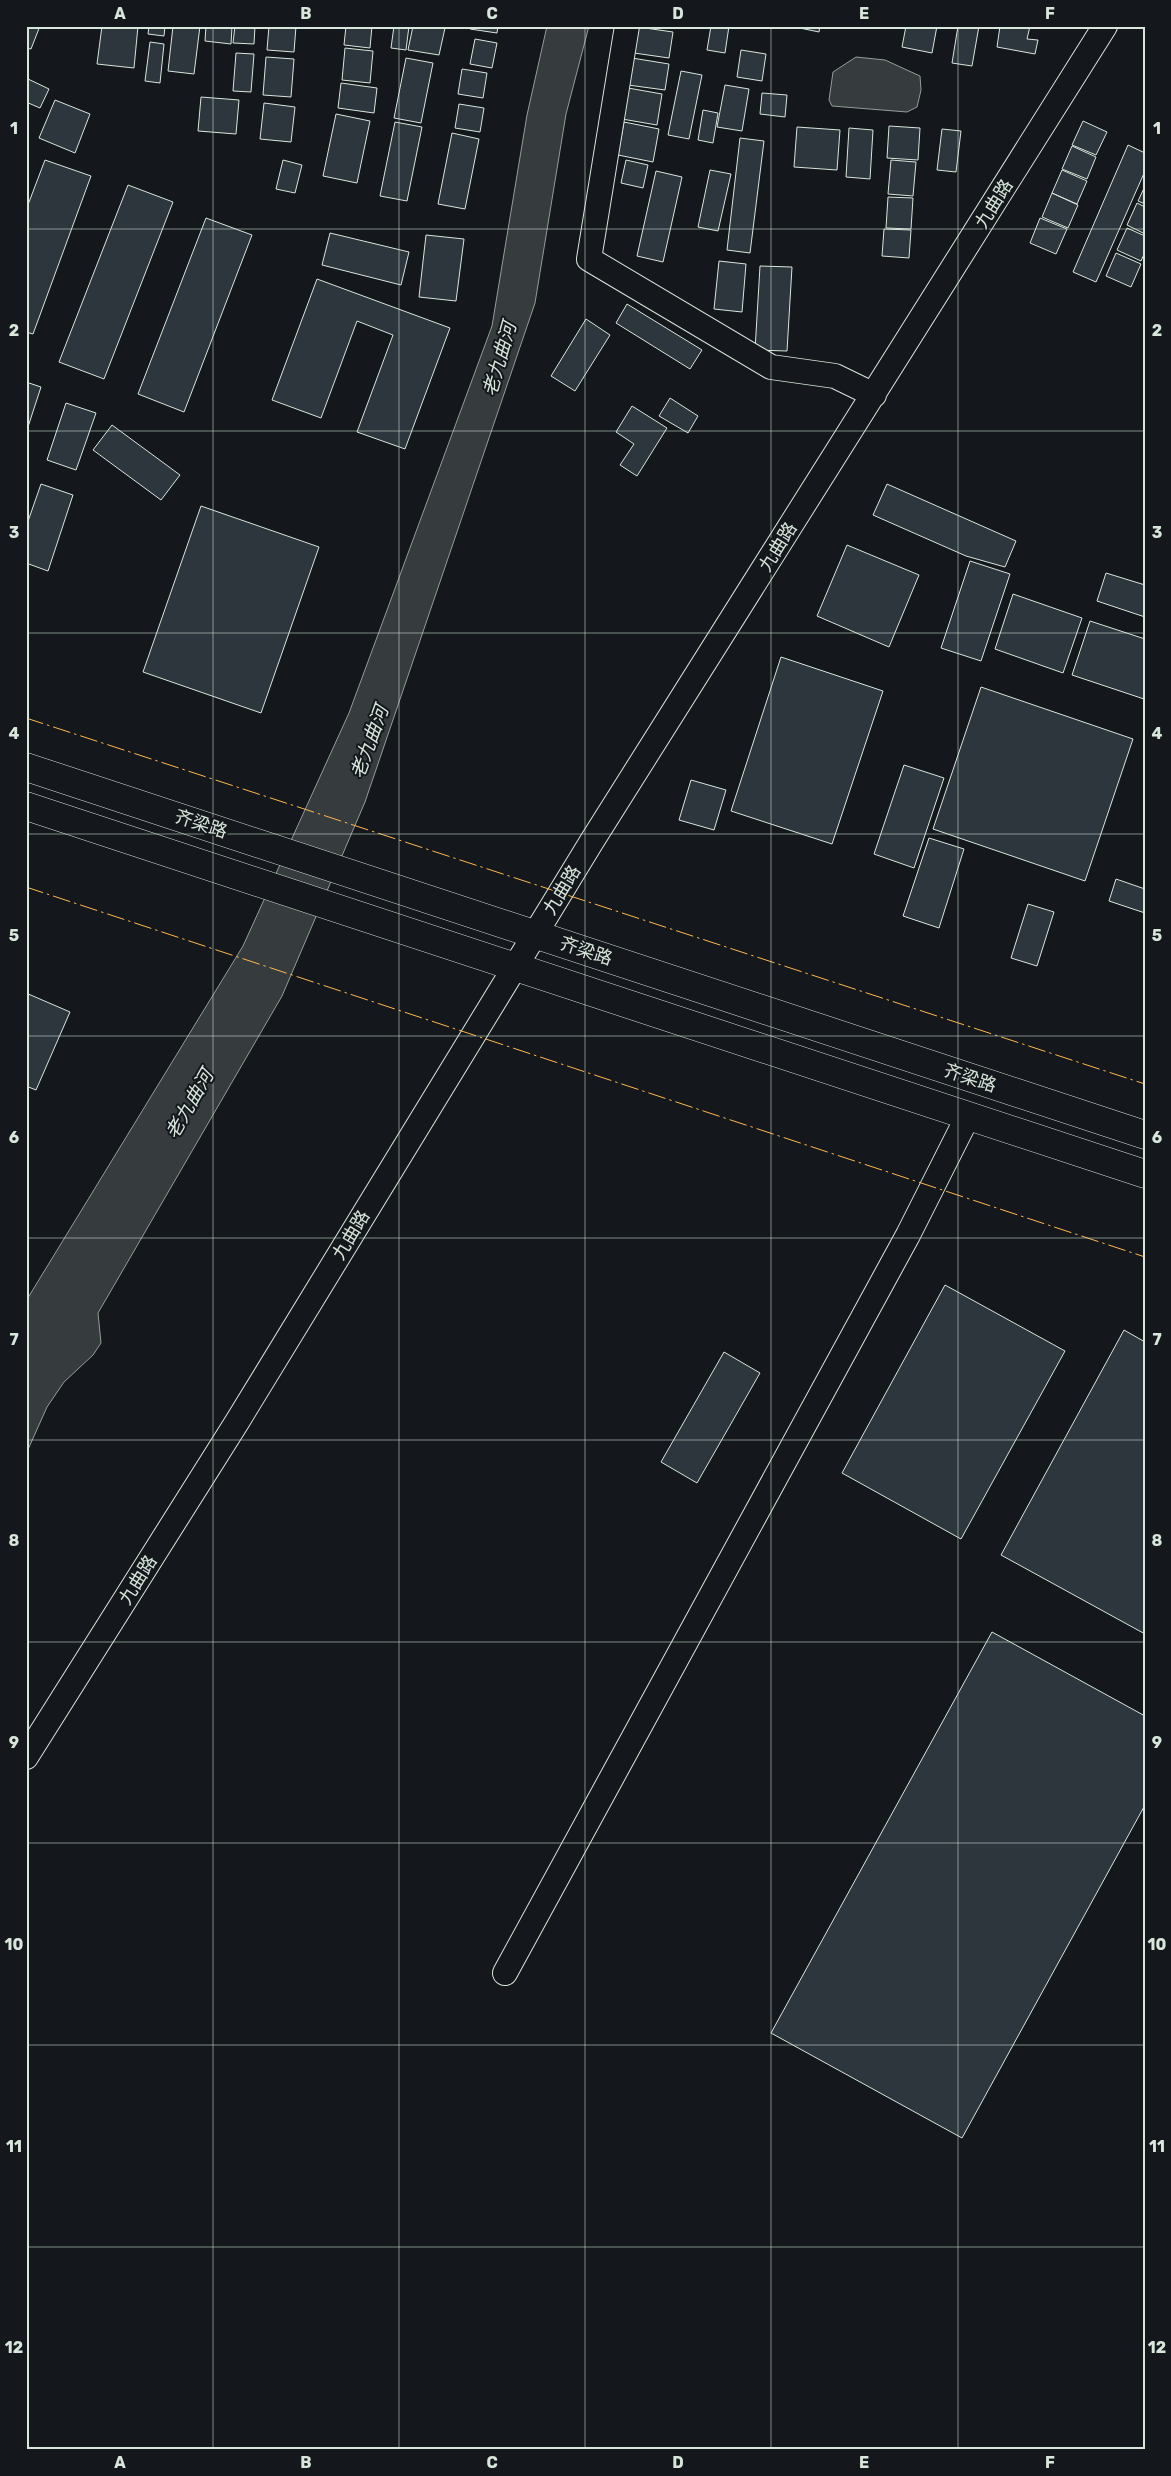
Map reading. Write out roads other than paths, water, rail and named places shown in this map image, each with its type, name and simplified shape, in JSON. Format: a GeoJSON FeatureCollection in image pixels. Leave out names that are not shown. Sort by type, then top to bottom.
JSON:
{"type":"FeatureCollection","features":[{"type":"Feature","properties":{"kind":"main road","name":"齐梁路"},"geometry":{"type":"LineString","coordinates":[[26,767],[1145,1135]]}},
{"type":"Feature","properties":{"kind":"main road","name":"齐梁路"},"geometry":{"type":"LineString","coordinates":[[26,806],[1145,1174]]}},
{"type":"Feature","properties":{"kind":"street"},"geometry":{"type":"LineString","coordinates":[[627,26],[589,259],[771,367],[835,376],[874,395]]}},
{"type":"Feature","properties":{"kind":"street","name":"九曲路"},"geometry":{"type":"LineString","coordinates":[[26,1757],[237,1422],[535,934],[1105,26]]}},
{"type":"Feature","properties":{"kind":"street"},"geometry":{"type":"LineString","coordinates":[[505,1973],[908,1235],[968,1116]]}},
{"type":"Feature","properties":{"kind":"water","name":"老九曲河"},"geometry":{"type":"Polygon","coordinates":[[[547,26],[589,26],[566,114],[535,303],[365,802],[282,996],[98,1313],[101,1343],[93,1355],[64,1382],[47,1407],[26,1454],[26,1301],[243,946],[349,713],[492,326],[527,115],[547,26]]]}},
{"type":"Feature","properties":{"kind":"water"},"geometry":{"type":"Polygon","coordinates":[[[856,57],[885,60],[920,76],[921,90],[917,107],[907,112],[832,106],[829,100],[833,72],[856,57]]]}}]}
